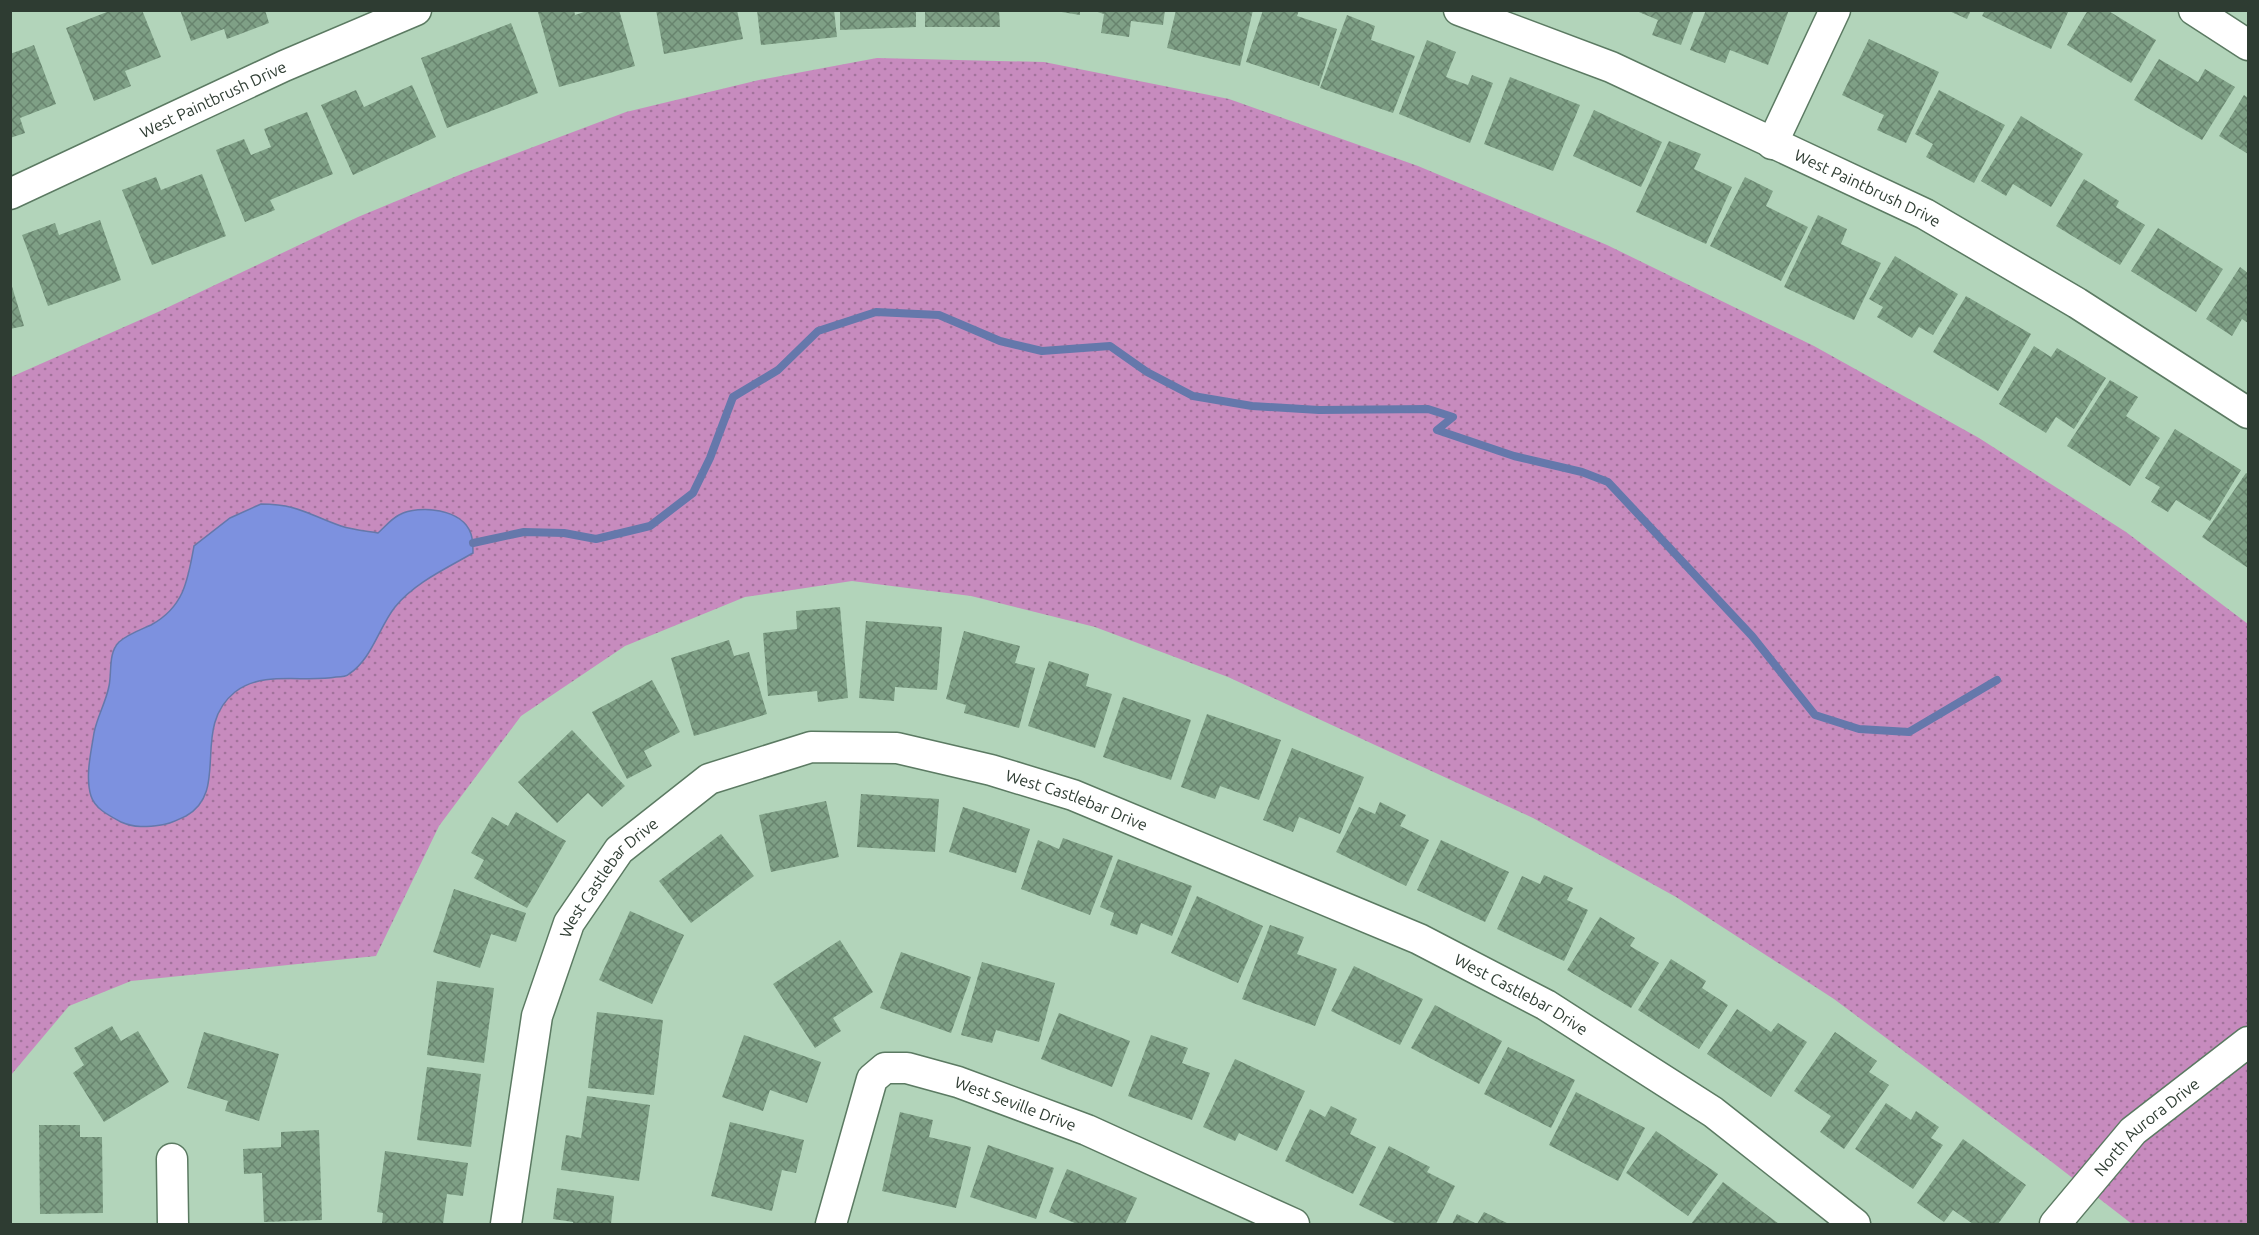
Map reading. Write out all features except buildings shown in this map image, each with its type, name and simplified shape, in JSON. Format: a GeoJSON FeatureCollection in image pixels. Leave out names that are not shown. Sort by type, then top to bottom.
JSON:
{"type":"FeatureCollection","features":[{"type":"Feature","properties":{"kind":"street","name":"West Paintbrush Drive"},"geometry":{"type":"LineString","coordinates":[[10,194],[284,66],[416,10]]}},
{"type":"Feature","properties":{"kind":"street","name":"West Paintbrush Drive"},"geometry":{"type":"LineString","coordinates":[[1459,10],[1611,67],[1925,214],[2078,303],[2248,413]]}},
{"type":"Feature","properties":{"kind":"street"},"geometry":{"type":"LineString","coordinates":[[1773,144],[1835,10]]}},
{"type":"Feature","properties":{"kind":"street"},"geometry":{"type":"LineString","coordinates":[[2194,10],[2248,45]]}},
{"type":"Feature","properties":{"kind":"street","name":"West Castlebar Drive"},"geometry":{"type":"LineString","coordinates":[[506,1224],[537,1016],[569,922],[619,850],[709,779],[811,747],[897,748],[991,770],[1073,795],[1419,939],[1546,1005],[1713,1112],[1855,1224]]}},
{"type":"Feature","properties":{"kind":"street","name":"North Aurora Drive"},"geometry":{"type":"LineString","coordinates":[[2055,1224],[2133,1131],[2248,1042]]}},
{"type":"Feature","properties":{"kind":"street","name":"West Seville Drive"},"geometry":{"type":"LineString","coordinates":[[831,1224],[872,1079],[885,1068],[907,1068],[958,1082],[1087,1130],[1294,1224]]}},
{"type":"Feature","properties":{"kind":"street"},"geometry":{"type":"LineString","coordinates":[[172,1159],[173,1224]]}},
{"type":"Feature","properties":{"kind":"shaded area"},"geometry":{"type":"Polygon","coordinates":[[[877,58],[1044,62],[1229,99],[1418,166],[1607,245],[1814,346],[1979,438],[2126,532],[2248,624],[2248,1224],[2132,1224],[1834,999],[1676,897],[1533,818],[1228,677],[1095,627],[971,596],[852,581],[745,597],[625,646],[521,716],[439,826],[376,956],[131,981],[69,1006],[11,1075],[11,377],[158,312],[358,217],[464,173],[626,112],[759,80],[877,58]]]}},
{"type":"Feature","properties":{"kind":"water"},"geometry":{"type":"Polygon","coordinates":[[[261,504],[294,508],[346,527],[378,533],[396,517],[408,512],[440,511],[459,519],[466,526],[472,536],[473,553],[431,577],[403,598],[389,615],[364,660],[348,675],[271,679],[246,685],[235,692],[222,707],[215,723],[206,791],[199,805],[186,816],[168,824],[151,826],[136,826],[121,822],[103,812],[96,805],[89,789],[89,764],[94,733],[108,692],[113,652],[119,642],[162,618],[178,601],[183,592],[194,546],[230,518],[261,504]]]}},
{"type":"Feature","properties":{"kind":"waterway"},"geometry":{"type":"LineString","coordinates":[[473,543],[524,532],[564,533],[596,539],[650,526],[693,493],[710,458],[733,397],[778,370],[818,331],[876,312],[939,315],[1000,341],[1042,351],[1110,346],[1147,372],[1193,396],[1252,406],[1319,410],[1428,409],[1453,417],[1437,430],[1514,456],[1582,472],[1608,482],[1752,636],[1815,715],[1859,729],[1909,732],[1997,680]]}}]}
